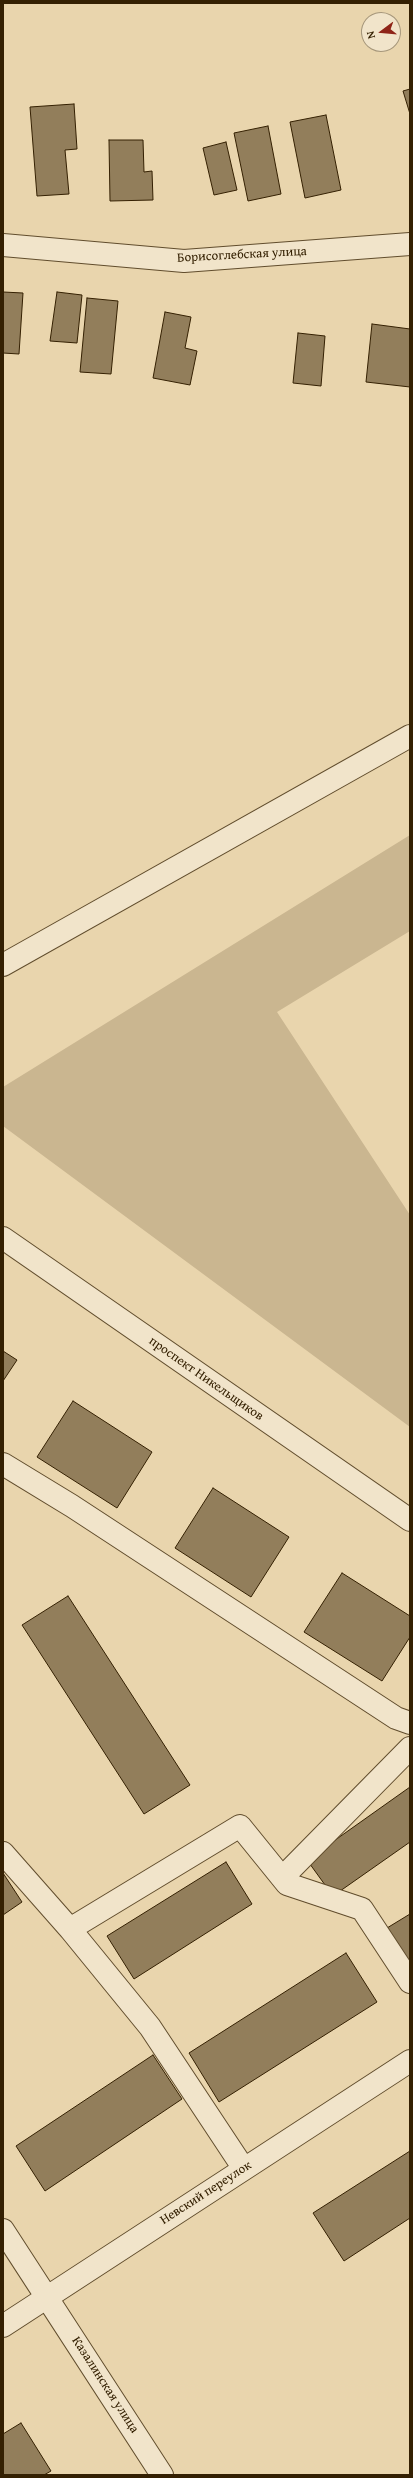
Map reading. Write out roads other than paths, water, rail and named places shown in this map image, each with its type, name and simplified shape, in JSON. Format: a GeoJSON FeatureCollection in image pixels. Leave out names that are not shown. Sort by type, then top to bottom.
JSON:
{"type":"FeatureCollection","features":[{"type":"Feature","properties":{"kind":"street","name":"Борисоглебская улица"},"geometry":{"type":"LineString","coordinates":[[3,245],[184,261],[410,244]]}},
{"type":"Feature","properties":{"kind":"street"},"geometry":{"type":"LineString","coordinates":[[3,965],[410,736]]}},
{"type":"Feature","properties":{"kind":"street","name":"проспект Никельщиков"},"geometry":{"type":"LineString","coordinates":[[3,1238],[410,1520]]}},
{"type":"Feature","properties":{"kind":"street"},"geometry":{"type":"LineString","coordinates":[[3,1464],[72,1506],[396,1718],[410,1723]]}},
{"type":"Feature","properties":{"kind":"street"},"geometry":{"type":"LineString","coordinates":[[283,1877],[410,1748]]}},
{"type":"Feature","properties":{"kind":"street"},"geometry":{"type":"LineString","coordinates":[[70,1929],[240,1826],[283,1877],[287,1884],[362,1909],[410,1982]]}},
{"type":"Feature","properties":{"kind":"street"},"geometry":{"type":"LineString","coordinates":[[3,1853],[70,1929],[150,2027],[244,2168]]}},
{"type":"Feature","properties":{"kind":"street","name":"Невский переулок"},"geometry":{"type":"LineString","coordinates":[[3,2326],[410,2061]]}},
{"type":"Feature","properties":{"kind":"street","name":"Казалинская улица"},"geometry":{"type":"LineString","coordinates":[[3,2230],[48,2296],[162,2475]]}}]}
